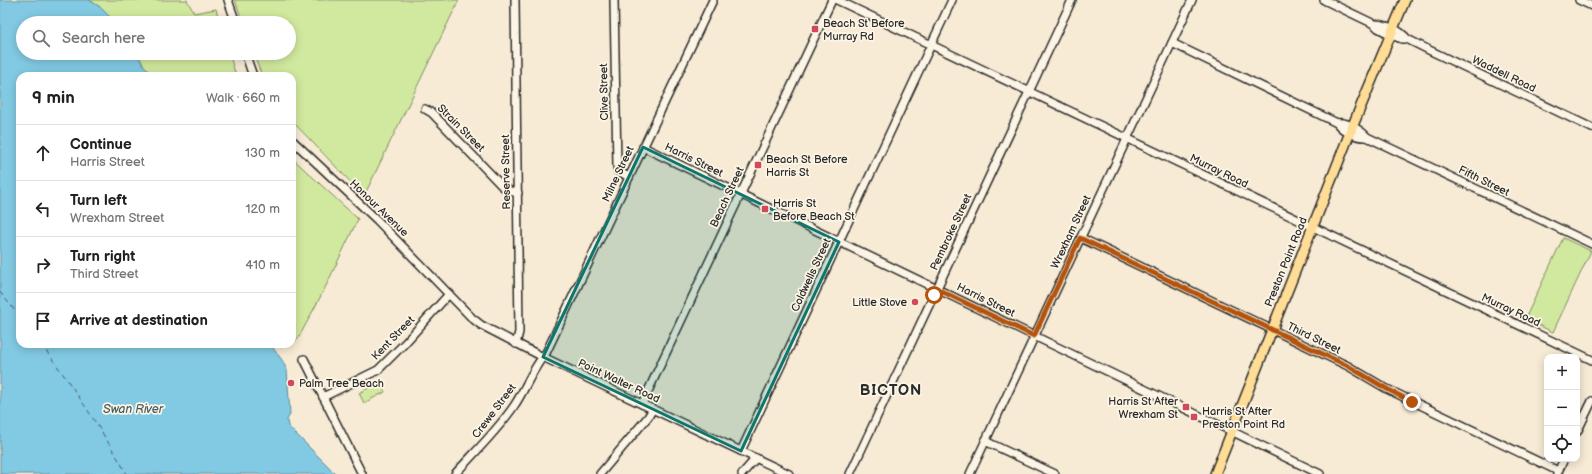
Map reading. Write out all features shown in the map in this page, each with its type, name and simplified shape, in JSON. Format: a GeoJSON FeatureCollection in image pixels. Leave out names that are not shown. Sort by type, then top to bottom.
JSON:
{"type":"FeatureCollection","features":[{"type":"Feature","properties":{"kind":"main road","name":"Preston Point Road"},"geometry":{"type":"LineString","coordinates":[[1215,474],[1380,60],[1401,0]]}},
{"type":"Feature","properties":{"kind":"main road","name":"Preston Point Road"},"geometry":{"type":"LineString","coordinates":[[1390,31],[1405,0]]}},
{"type":"Feature","properties":{"kind":"street"},"geometry":{"type":"LineString","coordinates":[[228,0],[234,16]]}},
{"type":"Feature","properties":{"kind":"street","name":"Reserve Street"},"geometry":{"type":"LineString","coordinates":[[515,0],[519,332],[516,344]]}},
{"type":"Feature","properties":{"kind":"street","name":"Clive Street"},"geometry":{"type":"LineString","coordinates":[[614,0],[617,166],[618,171],[629,177]]}},
{"type":"Feature","properties":{"kind":"street","name":"Milne Street"},"geometry":{"type":"LineString","coordinates":[[543,357],[713,0]]}},
{"type":"Feature","properties":{"kind":"street","name":"Beach Street"},"geometry":{"type":"LineString","coordinates":[[642,404],[832,0]]}},
{"type":"Feature","properties":{"kind":"street","name":"Murray Road"},"geometry":{"type":"LineString","coordinates":[[836,0],[1592,360]]}},
{"type":"Feature","properties":{"kind":"street","name":"Coldwells Street"},"geometry":{"type":"LineString","coordinates":[[741,451],[952,0]]}},
{"type":"Feature","properties":{"kind":"street","name":"Pembroke Street"},"geometry":{"type":"LineString","coordinates":[[850,474],[1072,0]]}},
{"type":"Feature","properties":{"kind":"street","name":"Wrexham Street"},"geometry":{"type":"LineString","coordinates":[[970,474],[1192,0]]}},
{"type":"Feature","properties":{"kind":"street","name":"Waddell Road"},"geometry":{"type":"LineString","coordinates":[[1324,0],[1374,24],[1378,28],[1404,36],[1407,39],[1592,128]]}},
{"type":"Feature","properties":{"kind":"street"},"geometry":{"type":"LineString","coordinates":[[1579,0],[1592,6]]}},
{"type":"Feature","properties":{"kind":"street","name":"Fifth Street"},"geometry":{"type":"LineString","coordinates":[[1172,43],[1337,123],[1340,127],[1352,130],[1361,137],[1367,137],[1592,244]]}},
{"type":"Feature","properties":{"kind":"street"},"geometry":{"type":"LineString","coordinates":[[247,60],[252,72]]}},
{"type":"Feature","properties":{"kind":"street","name":"Strain Street"},"geometry":{"type":"LineString","coordinates":[[425,109],[432,113],[502,186],[510,191],[518,193]]}},
{"type":"Feature","properties":{"kind":"street","name":"Honour Avenue"},"geometry":{"type":"LineString","coordinates":[[296,144],[377,220],[449,294]]}},
{"type":"Feature","properties":{"kind":"street","name":"Harris Street"},"geometry":{"type":"LineString","coordinates":[[643,147],[1320,474]]}},
{"type":"Feature","properties":{"kind":"street","name":"Third Street"},"geometry":{"type":"LineString","coordinates":[[1080,238],[1348,366],[1387,389],[1558,472]]}},
{"type":"Feature","properties":{"kind":"street","name":"Point Walter Road"},"geometry":{"type":"LineString","coordinates":[[449,294],[472,318],[481,325],[516,344],[789,474]]}},
{"type":"Feature","properties":{"kind":"street","name":"Kent Street"},"geometry":{"type":"LineString","coordinates":[[323,397],[378,370],[405,343],[449,294]]}},
{"type":"Feature","properties":{"kind":"street","name":"Crewe Street"},"geometry":{"type":"LineString","coordinates":[[455,474],[484,443],[512,408],[543,357]]}},
{"type":"Feature","properties":{"kind":"street"},"geometry":{"type":"LineString","coordinates":[[304,359],[362,474]]}},
{"type":"Feature","properties":{"kind":"street"},"geometry":{"type":"LineString","coordinates":[[1580,426],[1592,401]]}},
{"type":"Feature","properties":{"kind":"street"},"geometry":{"type":"LineString","coordinates":[[600,474],[653,409]]}},
{"type":"Feature","properties":{"kind":"street"},"geometry":{"type":"LineString","coordinates":[[985,441],[1055,474]]}},
{"type":"Feature","properties":{"kind":"street"},"geometry":{"type":"LineString","coordinates":[[742,474],[756,458]]}},
{"type":"Feature","properties":{"kind":"street"},"geometry":{"type":"LineString","coordinates":[[1558,472],[1563,462]]}},
{"type":"Feature","properties":{"kind":"highlighted area"},"geometry":{"type":"Polygon","coordinates":[[[643,147],[839,242],[741,451],[543,357],[643,147]]]}},
{"type":"Feature","properties":{"kind":"green space"},"geometry":{"type":"Polygon","coordinates":[[[89,0],[187,0],[194,13],[216,9],[218,16],[109,16],[100,7],[89,0]]]}},
{"type":"Feature","properties":{"kind":"green space"},"geometry":{"type":"Polygon","coordinates":[[[235,0],[459,0],[364,196],[296,125],[296,72],[260,72],[256,60],[296,60],[296,16],[241,16],[235,0]]]}},
{"type":"Feature","properties":{"kind":"green space"},"geometry":{"type":"Polygon","coordinates":[[[141,60],[231,60],[235,72],[150,72],[145,68],[141,60]]]}},
{"type":"Feature","properties":{"kind":"green space"},"geometry":{"type":"Polygon","coordinates":[[[296,162],[358,219],[324,290],[296,340],[296,162]]]}},
{"type":"Feature","properties":{"kind":"green space"},"geometry":{"type":"Polygon","coordinates":[[[1563,238],[1591,251],[1553,332],[1525,319],[1563,238]]]}},
{"type":"Feature","properties":{"kind":"green space"},"geometry":{"type":"Polygon","coordinates":[[[380,382],[385,392],[364,403],[359,393],[380,382]]]}},
{"type":"Feature","properties":{"kind":"water","name":"Swan River"},"geometry":{"type":"Polygon","coordinates":[[[0,0],[89,0],[100,7],[109,16],[16,16],[16,60],[140,60],[150,72],[16,72],[16,348],[273,348],[287,370],[290,414],[287,420],[288,426],[336,474],[0,474],[0,0]]]}},
{"type":"Feature","properties":{"kind":"ferry route"},"geometry":{"type":"LineString","coordinates":[[0,292],[16,312]]}},
{"type":"Feature","properties":{"kind":"ferry route"},"geometry":{"type":"LineString","coordinates":[[44,348],[86,408],[127,474]]}},
{"type":"Feature","properties":{"kind":"place","name":"Beach St Before Murray Rd"},"geometry":{"type":"Point","coordinates":[815,29]}},
{"type":"Feature","properties":{"kind":"place","name":"Beach St Before Harris St"},"geometry":{"type":"Point","coordinates":[758,165]}},
{"type":"Feature","properties":{"kind":"place","name":"Harris St Before Beach St"},"geometry":{"type":"Point","coordinates":[765,209]}},
{"type":"Feature","properties":{"kind":"place","name":"Little Stove"},"geometry":{"type":"Point","coordinates":[915,302]}},
{"type":"Feature","properties":{"kind":"place","name":"Palm Tree Beach"},"geometry":{"type":"Point","coordinates":[291,383]}},
{"type":"Feature","properties":{"kind":"place","name":"Harris St After Wrexham St"},"geometry":{"type":"Point","coordinates":[1186,407]}},
{"type":"Feature","properties":{"kind":"place","name":"Harris St After Preston Point Rd"},"geometry":{"type":"Point","coordinates":[1194,417]}},
{"type":"Feature","properties":{"kind":"district","name":"BICTON"},"geometry":{"type":"Point","coordinates":[891,390]}},
{"type":"Feature","properties":{"kind":"route"},"geometry":{"type":"LineString","coordinates":[[934,295],[937,289],[1034,336],[1080,238],[1348,366],[1412,402]]}}]}
